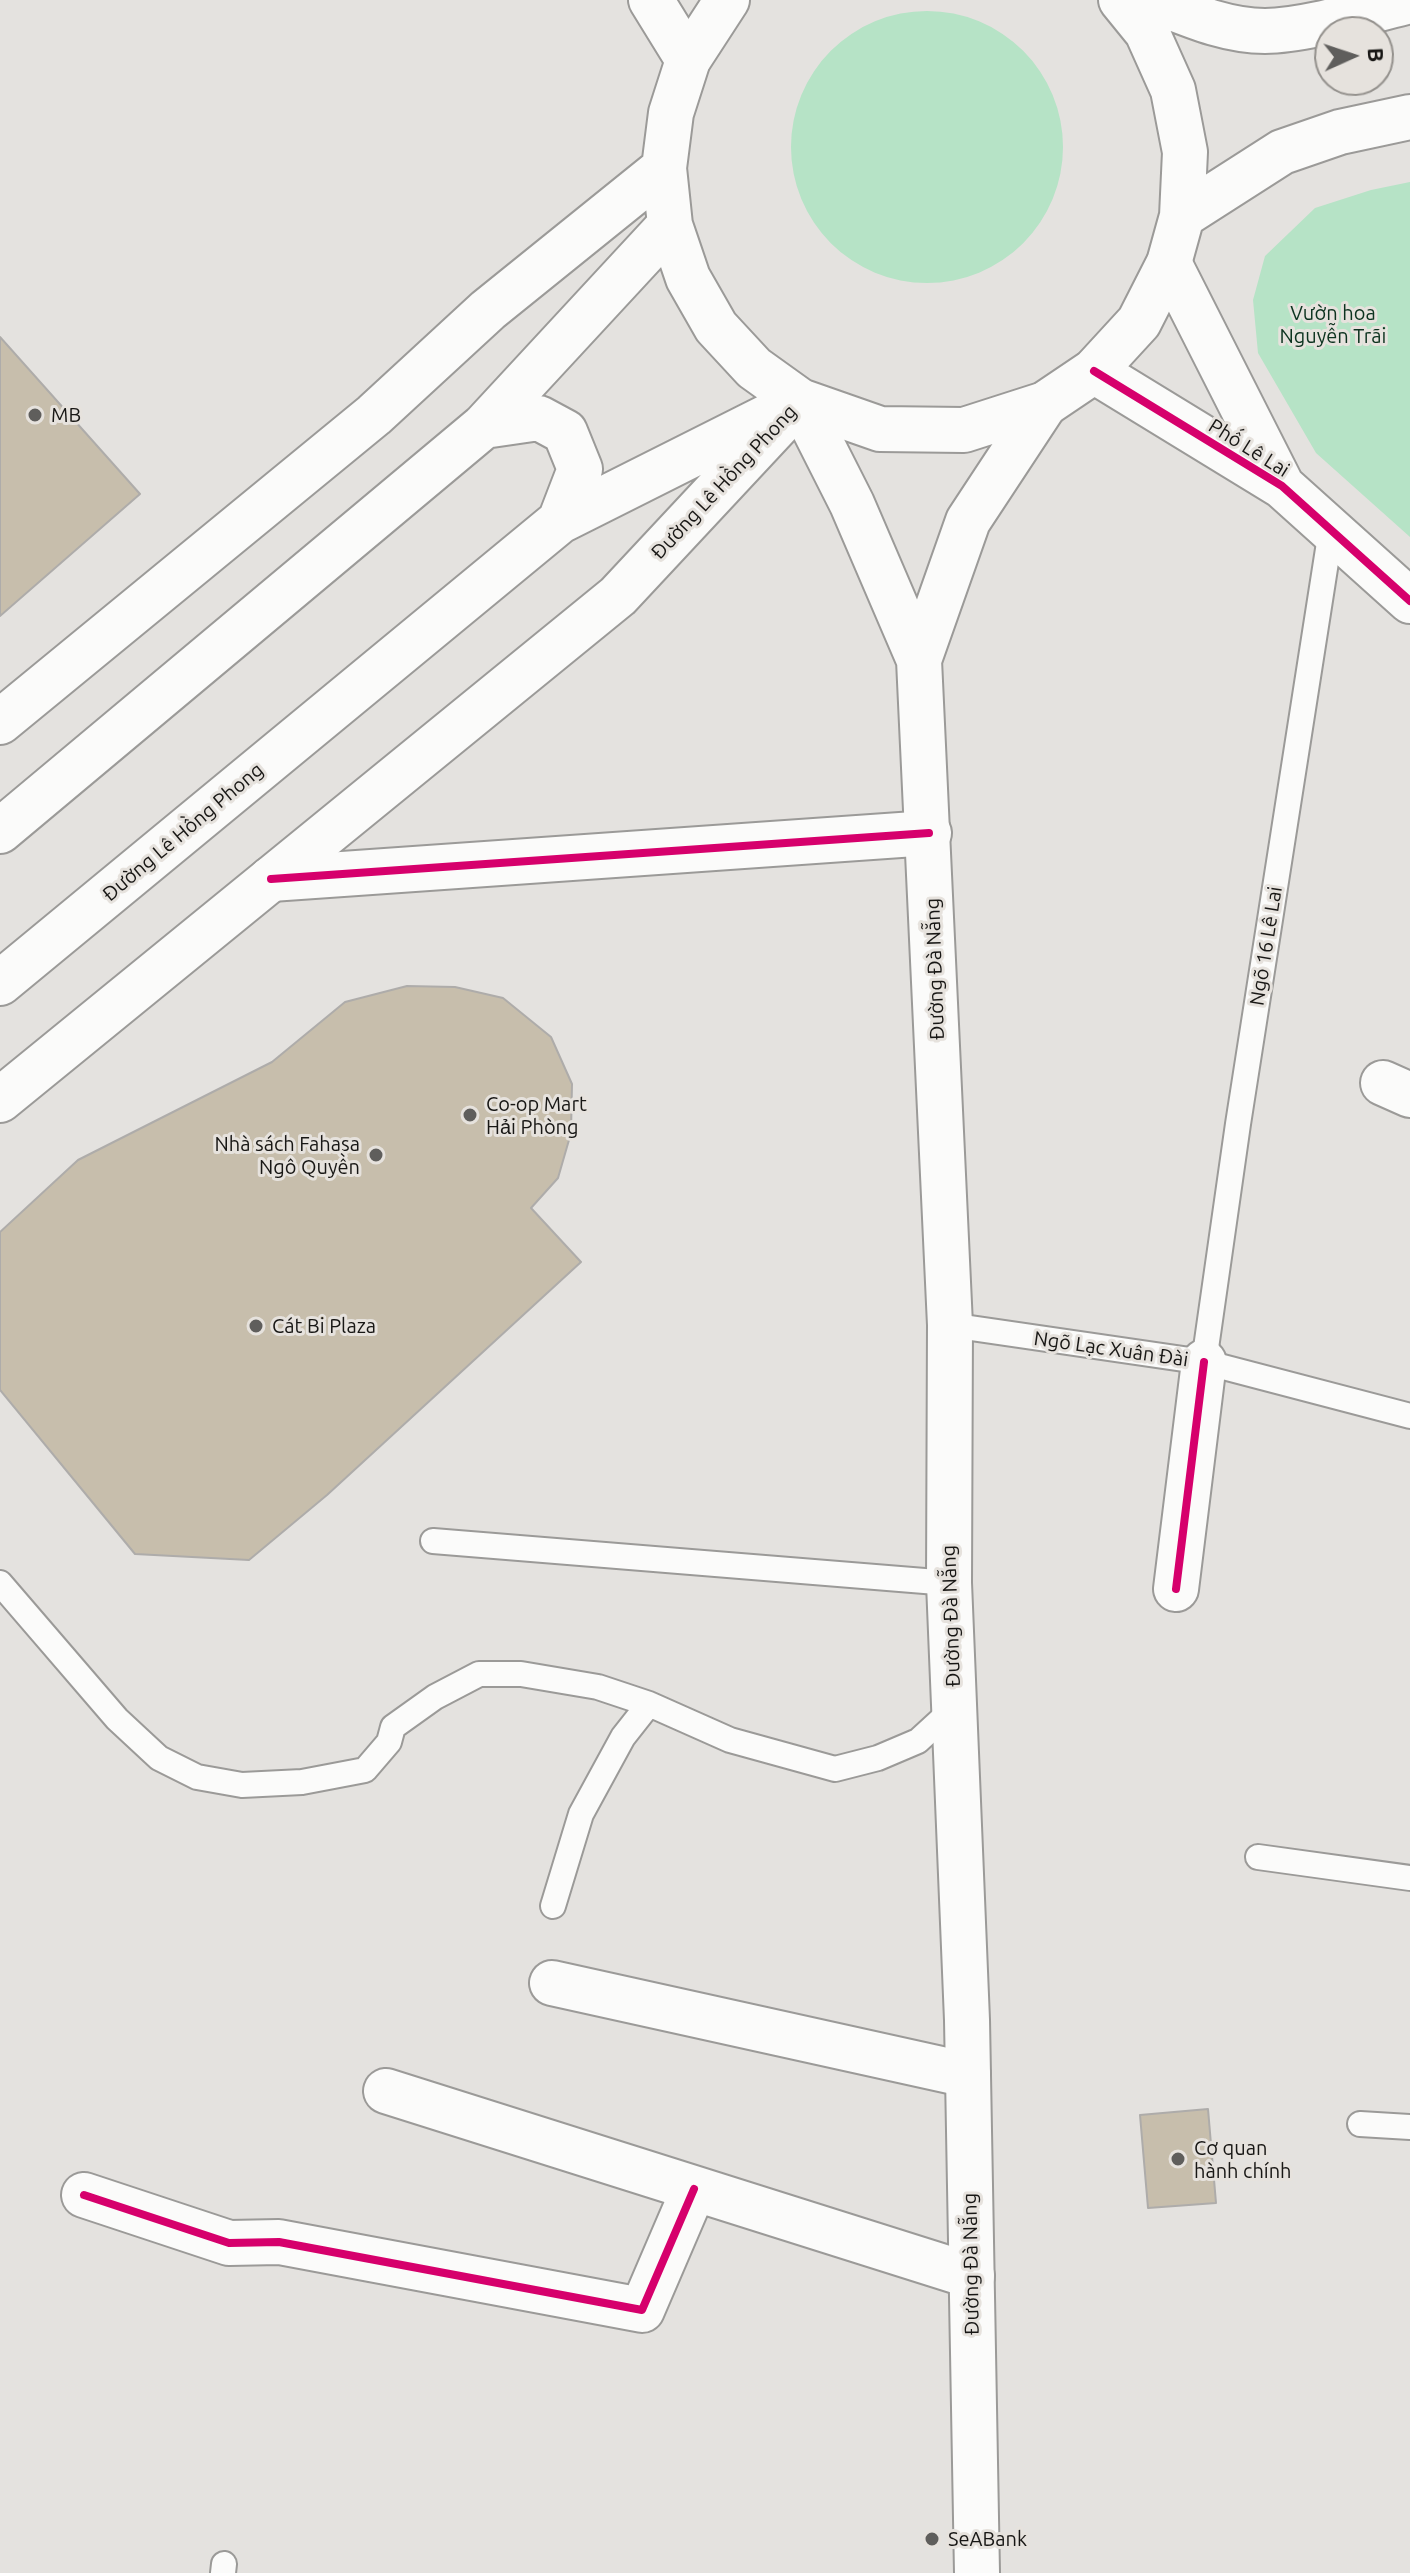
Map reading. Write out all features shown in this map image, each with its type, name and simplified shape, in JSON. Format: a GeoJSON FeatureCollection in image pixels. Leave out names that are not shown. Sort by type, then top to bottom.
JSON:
{"type":"FeatureCollection","features":[{"type":"Feature","properties":{"kind":"main road"},"geometry":{"type":"LineString","coordinates":[[651,0],[688,60]]}},
{"type":"Feature","properties":{"kind":"main road"},"geometry":{"type":"LineString","coordinates":[[727,0],[688,60],[671,113],[664,168],[670,225],[688,278],[716,327],[754,368],[800,401],[880,429],[964,430],[1045,404],[1094,371],[1139,322],[1169,263],[1182,216],[1185,152],[1173,90],[1147,32],[1121,0]]}},
{"type":"Feature","properties":{"kind":"main road"},"geometry":{"type":"LineString","coordinates":[[1152,0],[1211,23],[1265,31],[1315,24],[1410,1]]}},
{"type":"Feature","properties":{"kind":"main road"},"geometry":{"type":"LineString","coordinates":[[1182,216],[1282,152],[1340,132],[1410,117]]}},
{"type":"Feature","properties":{"kind":"main road"},"geometry":{"type":"LineString","coordinates":[[0,722],[374,415],[488,310],[664,168]]}},
{"type":"Feature","properties":{"kind":"main road"},"geometry":{"type":"LineString","coordinates":[[0,831],[484,426],[670,225]]}},
{"type":"Feature","properties":{"kind":"main road","name":"Phố Lê Lai"},"geometry":{"type":"LineString","coordinates":[[1169,263],[1282,486]]}},
{"type":"Feature","properties":{"kind":"main road","name":"Phố Lê Lai"},"geometry":{"type":"LineString","coordinates":[[1094,371],[1282,486],[1410,601]]}},
{"type":"Feature","properties":{"kind":"main road","name":"Đường Lê Hồng Phong"},"geometry":{"type":"LineString","coordinates":[[0,983],[560,521],[800,401]]}},
{"type":"Feature","properties":{"kind":"main road","name":"Đường Lê Hồng Phong"},"geometry":{"type":"LineString","coordinates":[[0,1100],[618,596],[800,401]]}},
{"type":"Feature","properties":{"kind":"main road","name":"Đường Đà Nẵng"},"geometry":{"type":"LineString","coordinates":[[800,401],[852,504],[919,660],[950,1325],[949,1583],[968,2075],[977,2573]]}},
{"type":"Feature","properties":{"kind":"main road","name":"Đường Đà Nẵng"},"geometry":{"type":"LineString","coordinates":[[919,660],[968,521],[1045,404]]}},
{"type":"Feature","properties":{"kind":"main road"},"geometry":{"type":"LineString","coordinates":[[484,426],[539,418],[565,432],[580,469],[560,521]]}},
{"type":"Feature","properties":{"kind":"main road"},"geometry":{"type":"LineString","coordinates":[[271,879],[929,833]]}},
{"type":"Feature","properties":{"kind":"main road"},"geometry":{"type":"LineString","coordinates":[[1176,1589],[1204,1362]]}},
{"type":"Feature","properties":{"kind":"main road"},"geometry":{"type":"LineString","coordinates":[[552,1983],[968,2075]]}},
{"type":"Feature","properties":{"kind":"main road"},"geometry":{"type":"LineString","coordinates":[[386,2091],[972,2276]]}},
{"type":"Feature","properties":{"kind":"main road"},"geometry":{"type":"LineString","coordinates":[[84,2195],[229,2243],[279,2242],[642,2310],[694,2189]]}},
{"type":"Feature","properties":{"kind":"lane","name":"Ngõ 16 Lê Lai"},"geometry":{"type":"LineString","coordinates":[[1204,1362],[1331,530]]}},
{"type":"Feature","properties":{"kind":"lane","name":"Ngõ Lạc Xuân Đài"},"geometry":{"type":"LineString","coordinates":[[950,1325],[1204,1362],[1410,1416]]}},
{"type":"Feature","properties":{"kind":"lane"},"geometry":{"type":"LineString","coordinates":[[433,1541],[949,1583]]}},
{"type":"Feature","properties":{"kind":"lane"},"geometry":{"type":"LineString","coordinates":[[0,1583],[117,1719],[159,1758],[197,1777],[242,1785],[302,1782],[365,1770],[389,1742],[393,1727],[435,1697],[479,1674],[521,1674],[598,1687],[649,1704],[730,1740],[835,1769],[878,1758],[918,1741],[954,1708]]}},
{"type":"Feature","properties":{"kind":"lane"},"geometry":{"type":"LineString","coordinates":[[553,1906],[581,1814],[623,1737],[649,1704]]}},
{"type":"Feature","properties":{"kind":"lane"},"geometry":{"type":"LineString","coordinates":[[1258,1857],[1410,1878]]}},
{"type":"Feature","properties":{"kind":"lane"},"geometry":{"type":"LineString","coordinates":[[1360,2124],[1410,2127]]}},
{"type":"Feature","properties":{"kind":"green space"},"geometry":{"type":"Polygon","coordinates":[[[914,11],[940,11],[979,21],[1003,34],[1023,51],[1040,71],[1053,95],[1061,120],[1061,174],[1053,199],[1040,223],[1023,243],[1003,260],[979,273],[954,281],[914,283],[863,267],[841,252],[822,233],[807,211],[797,187],[791,160],[791,134],[807,83],[822,61],[841,42],[863,27],[887,17],[914,11]]]}},
{"type":"Feature","properties":{"kind":"green space","name":"Vườn hoa Nguyễn Trãi"},"geometry":{"type":"Polygon","coordinates":[[[1410,182],[1410,537],[1316,453],[1258,353],[1253,300],[1265,256],[1315,208],[1371,190],[1410,182]]]}},
{"type":"Feature","properties":{"kind":"building","name":"MB"},"geometry":{"type":"Polygon","coordinates":[[[0,337],[140,494],[0,616],[0,337]]]}},
{"type":"Feature","properties":{"kind":"building","name":"Cát Bi Plaza"},"geometry":{"type":"Polygon","coordinates":[[[407,986],[455,987],[503,998],[551,1037],[572,1084],[571,1133],[558,1178],[531,1208],[581,1262],[327,1495],[249,1560],[135,1554],[0,1390],[0,1232],[78,1160],[272,1062],[345,1002],[407,986]]]}},
{"type":"Feature","properties":{"kind":"building","name":"Cơ quan hành chính"},"geometry":{"type":"Polygon","coordinates":[[[1208,2109],[1216,2203],[1148,2208],[1140,2115],[1208,2109]]]}},
{"type":"Feature","properties":{"kind":"cycle path"},"geometry":{"type":"LineString","coordinates":[[1094,371],[1282,486],[1410,601]]}},
{"type":"Feature","properties":{"kind":"cycle path"},"geometry":{"type":"LineString","coordinates":[[271,879],[929,833]]}},
{"type":"Feature","properties":{"kind":"cycle path"},"geometry":{"type":"LineString","coordinates":[[1176,1589],[1204,1362]]}},
{"type":"Feature","properties":{"kind":"cycle path"},"geometry":{"type":"LineString","coordinates":[[84,2195],[229,2243],[279,2242],[642,2310],[694,2189]]}},
{"type":"Feature","properties":{"kind":"place","name":"MB"},"geometry":{"type":"Point","coordinates":[35,415]}},
{"type":"Feature","properties":{"kind":"place","name":"Co-op Mart Hải Phòng"},"geometry":{"type":"Point","coordinates":[470,1115]}},
{"type":"Feature","properties":{"kind":"place","name":"Nhà sách Fahasa Ngô Quyền"},"geometry":{"type":"Point","coordinates":[376,1155]}},
{"type":"Feature","properties":{"kind":"place","name":"Cát Bi Plaza"},"geometry":{"type":"Point","coordinates":[256,1326]}},
{"type":"Feature","properties":{"kind":"place","name":"Cơ quan hành chính"},"geometry":{"type":"Point","coordinates":[1178,2159]}},
{"type":"Feature","properties":{"kind":"place","name":"SeABank"},"geometry":{"type":"Point","coordinates":[932,2539]}}]}
